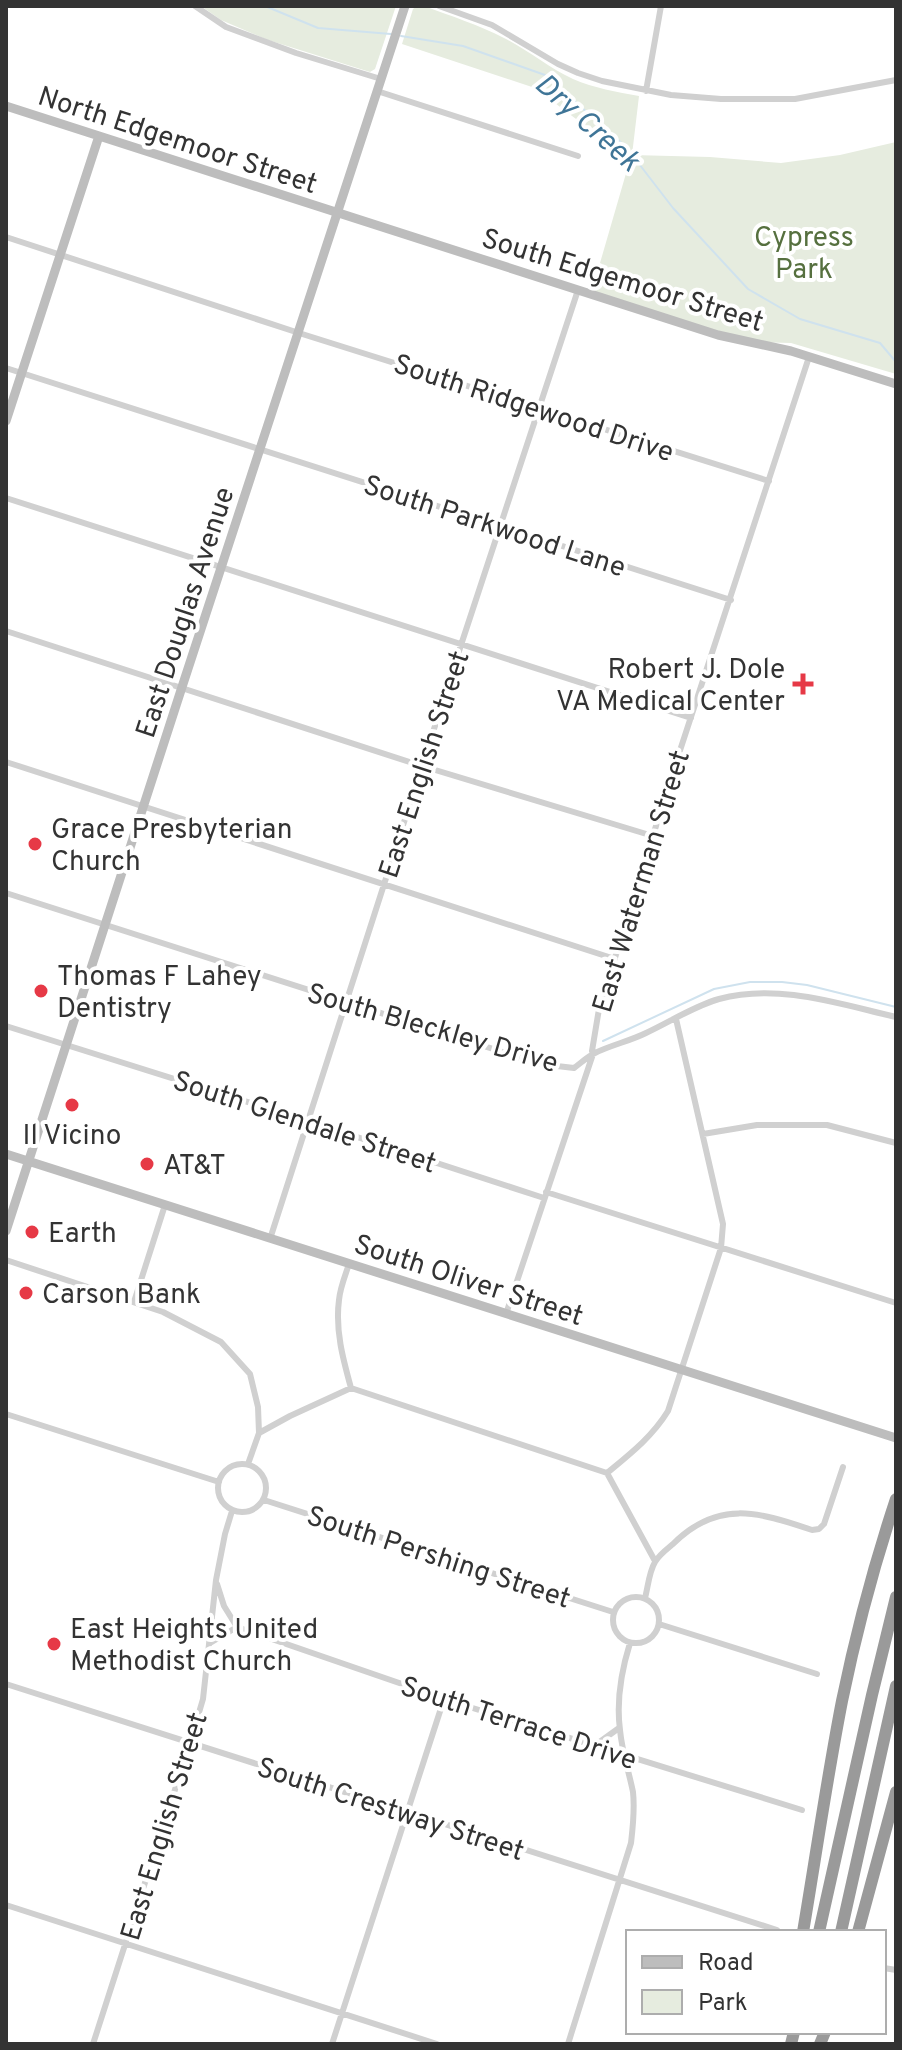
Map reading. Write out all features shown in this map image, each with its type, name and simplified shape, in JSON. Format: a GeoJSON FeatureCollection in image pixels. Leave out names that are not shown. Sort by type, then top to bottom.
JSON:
{"type":"FeatureCollection","features":[{"type":"Feature","properties":{"kind":"highway"},"geometry":{"type":"LineString","coordinates":[[803,1930],[848,1672],[874,1569],[896,1499]]}},
{"type":"Feature","properties":{"kind":"highway"},"geometry":{"type":"LineString","coordinates":[[819,1930],[896,1597]]}},
{"type":"Feature","properties":{"kind":"highway"},"geometry":{"type":"LineString","coordinates":[[841,1930],[896,1686]]}},
{"type":"Feature","properties":{"kind":"highway"},"geometry":{"type":"LineString","coordinates":[[859,1930],[896,1792]]}},
{"type":"Feature","properties":{"kind":"main road","name":"East Douglas Avenue"},"geometry":{"type":"LineString","coordinates":[[6,1231],[405,6]]}},
{"type":"Feature","properties":{"kind":"main road","name":"North Edgemoor Street"},"geometry":{"type":"LineString","coordinates":[[6,106],[337,213]]}},
{"type":"Feature","properties":{"kind":"main road"},"geometry":{"type":"LineString","coordinates":[[6,421],[99,136]]}},
{"type":"Feature","properties":{"kind":"main road","name":"South Edgemoor Street"},"geometry":{"type":"LineString","coordinates":[[337,213],[718,335],[809,357],[896,384]]}},
{"type":"Feature","properties":{"kind":"main road","name":"South Oliver Street"},"geometry":{"type":"LineString","coordinates":[[6,1154],[896,1438]]}},
{"type":"Feature","properties":{"kind":"street"},"geometry":{"type":"LineString","coordinates":[[195,6],[226,27],[381,79]]}},
{"type":"Feature","properties":{"kind":"street"},"geometry":{"type":"LineString","coordinates":[[439,6],[492,25],[578,73],[646,91],[721,99],[795,99],[896,80]]}},
{"type":"Feature","properties":{"kind":"street"},"geometry":{"type":"LineString","coordinates":[[646,91],[661,6]]}},
{"type":"Feature","properties":{"kind":"street"},"geometry":{"type":"LineString","coordinates":[[377,91],[578,156]]}},
{"type":"Feature","properties":{"kind":"street","name":"South Ridgewood Drive"},"geometry":{"type":"LineString","coordinates":[[6,237],[769,481]]}},
{"type":"Feature","properties":{"kind":"street","name":"East English Street"},"geometry":{"type":"LineString","coordinates":[[270,1239],[578,290]]}},
{"type":"Feature","properties":{"kind":"street","name":"East Waterman Street"},"geometry":{"type":"LineString","coordinates":[[506,1314],[593,1054],[599,1009],[809,357]]}},
{"type":"Feature","properties":{"kind":"street","name":"South Parkwood Lane"},"geometry":{"type":"LineString","coordinates":[[6,368],[731,600]]}},
{"type":"Feature","properties":{"kind":"street"},"geometry":{"type":"LineString","coordinates":[[6,498],[691,718]]}},
{"type":"Feature","properties":{"kind":"street"},"geometry":{"type":"LineString","coordinates":[[6,631],[422,766],[653,836]]}},
{"type":"Feature","properties":{"kind":"street"},"geometry":{"type":"LineString","coordinates":[[6,762],[615,959]]}},
{"type":"Feature","properties":{"kind":"street","name":"South Bleckley Drive"},"geometry":{"type":"LineString","coordinates":[[6,893],[540,1064],[574,1068],[593,1054],[719,999],[777,993],[896,1017]]}},
{"type":"Feature","properties":{"kind":"street"},"geometry":{"type":"LineString","coordinates":[[607,1473],[645,1442],[668,1411],[721,1248],[723,1224],[676,1019]]}},
{"type":"Feature","properties":{"kind":"street","name":"South Glendale Street"},"geometry":{"type":"LineString","coordinates":[[6,1026],[896,1303]]}},
{"type":"Feature","properties":{"kind":"street"},"geometry":{"type":"LineString","coordinates":[[703,1134],[757,1125],[827,1125],[896,1143]]}},
{"type":"Feature","properties":{"kind":"street"},"geometry":{"type":"LineString","coordinates":[[134,1302],[165,1205]]}},
{"type":"Feature","properties":{"kind":"street"},"geometry":{"type":"LineString","coordinates":[[6,1260],[163,1312],[221,1342],[250,1374],[258,1407],[259,1433],[248,1464]]}},
{"type":"Feature","properties":{"kind":"street"},"geometry":{"type":"LineString","coordinates":[[349,1264],[339,1299],[337,1324],[351,1388]]}},
{"type":"Feature","properties":{"kind":"street"},"geometry":{"type":"LineString","coordinates":[[259,1433],[351,1388],[607,1473],[655,1561]]}},
{"type":"Feature","properties":{"kind":"street"},"geometry":{"type":"LineString","coordinates":[[6,1414],[219,1482]]}},
{"type":"Feature","properties":{"kind":"street"},"geometry":{"type":"LineString","coordinates":[[248,1464],[260,1471],[265,1479],[264,1500],[249,1512],[232,1511],[219,1498],[219,1482],[224,1471],[231,1466],[248,1464]]}},
{"type":"Feature","properties":{"kind":"street"},"geometry":{"type":"LineString","coordinates":[[645,1598],[655,1561],[681,1535],[713,1517],[754,1513],[812,1530],[819,1529],[824,1524],[843,1467]]}},
{"type":"Feature","properties":{"kind":"street","name":"South Pershing Street"},"geometry":{"type":"LineString","coordinates":[[264,1500],[613,1612]]}},
{"type":"Feature","properties":{"kind":"street","name":"East English Street"},"geometry":{"type":"LineString","coordinates":[[93,2044],[203,1699],[216,1580],[232,1511]]}},
{"type":"Feature","properties":{"kind":"street"},"geometry":{"type":"LineString","coordinates":[[210,1643],[237,1627],[224,1606],[216,1580]]}},
{"type":"Feature","properties":{"kind":"street"},"geometry":{"type":"LineString","coordinates":[[629,1597],[645,1598],[656,1608],[659,1624],[653,1636],[646,1641],[630,1643],[613,1626],[613,1612],[629,1597]]}},
{"type":"Feature","properties":{"kind":"street"},"geometry":{"type":"LineString","coordinates":[[659,1624],[817,1674]]}},
{"type":"Feature","properties":{"kind":"street","name":"South Terrace Drive"},"geometry":{"type":"LineString","coordinates":[[237,1627],[444,1699],[802,1810]]}},
{"type":"Feature","properties":{"kind":"street"},"geometry":{"type":"LineString","coordinates":[[568,2044],[631,1843],[634,1816],[632,1791],[619,1728],[621,1670],[630,1643]]}},
{"type":"Feature","properties":{"kind":"street","name":"South Crestway Street"},"geometry":{"type":"LineString","coordinates":[[6,1684],[777,1930]]}},
{"type":"Feature","properties":{"kind":"street"},"geometry":{"type":"LineString","coordinates":[[332,2044],[444,1699]]}},
{"type":"Feature","properties":{"kind":"street"},"geometry":{"type":"LineString","coordinates":[[594,1746],[619,1728]]}},
{"type":"Feature","properties":{"kind":"street"},"geometry":{"type":"LineString","coordinates":[[6,1905],[437,2044]]}},
{"type":"Feature","properties":{"kind":"green space"},"geometry":{"type":"Polygon","coordinates":[[[201,6],[396,6],[375,69],[370,72],[268,40],[221,20],[201,6]]]}},
{"type":"Feature","properties":{"kind":"green space","name":"Cypress Park"},"geometry":{"type":"Polygon","coordinates":[[[417,6],[494,33],[573,79],[639,96],[632,155],[781,163],[840,155],[896,142],[896,374],[791,343],[746,342],[591,294],[627,170],[584,125],[535,88],[402,44],[413,9],[417,6]]]}},
{"type":"Feature","properties":{"kind":"waterway","name":"Dry Creek"},"geometry":{"type":"LineString","coordinates":[[265,6],[318,28],[391,34]]}},
{"type":"Feature","properties":{"kind":"waterway","name":"Dry Creek"},"geometry":{"type":"LineString","coordinates":[[401,36],[463,46],[545,75],[626,147],[673,208],[748,289],[800,319],[880,343],[896,362]]}},
{"type":"Feature","properties":{"kind":"waterway"},"geometry":{"type":"LineString","coordinates":[[603,1041],[714,989],[750,982],[807,985],[896,1007]]}},
{"type":"Feature","properties":{"kind":"place","name":"Robert J. Dole VA Medical Center"},"geometry":{"type":"Point","coordinates":[803,684]}},
{"type":"Feature","properties":{"kind":"place","name":"Grace Presbyterian Church"},"geometry":{"type":"Point","coordinates":[35,844]}},
{"type":"Feature","properties":{"kind":"place","name":"Thomas F Lahey Dentistry"},"geometry":{"type":"Point","coordinates":[41,991]}},
{"type":"Feature","properties":{"kind":"place","name":"Il Vicino"},"geometry":{"type":"Point","coordinates":[72,1105]}},
{"type":"Feature","properties":{"kind":"place","name":"AT&T"},"geometry":{"type":"Point","coordinates":[147,1164]}},
{"type":"Feature","properties":{"kind":"place","name":"Earth"},"geometry":{"type":"Point","coordinates":[32,1232]}},
{"type":"Feature","properties":{"kind":"place","name":"Carson Bank"},"geometry":{"type":"Point","coordinates":[26,1293]}},
{"type":"Feature","properties":{"kind":"place","name":"East Heights United Methodist Church"},"geometry":{"type":"Point","coordinates":[54,1644]}}]}
